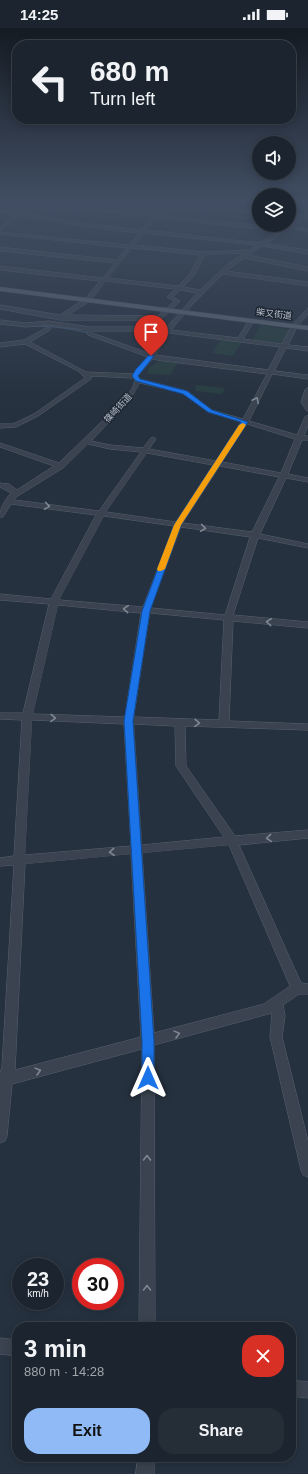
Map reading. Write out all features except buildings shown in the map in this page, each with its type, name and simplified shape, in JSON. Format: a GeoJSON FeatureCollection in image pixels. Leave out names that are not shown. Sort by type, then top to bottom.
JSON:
{"type":"FeatureCollection","features":[{"type":"Feature","properties":{"kind":"main road","name":"柴又街道"},"geometry":{"type":"LineString","coordinates":[[0,289],[308,328]]}},
{"type":"Feature","properties":{"kind":"street"},"geometry":{"type":"LineString","coordinates":[[21,270],[180,288],[203,292]]}},
{"type":"Feature","properties":{"kind":"street"},"geometry":{"type":"LineString","coordinates":[[53,324],[87,300],[111,270]]}},
{"type":"Feature","properties":{"kind":"street"},"geometry":{"type":"LineString","coordinates":[[0,307],[61,317],[160,318],[177,301],[170,297],[191,276],[194,270]]}},
{"type":"Feature","properties":{"kind":"street"},"geometry":{"type":"LineString","coordinates":[[222,272],[308,284]]}},
{"type":"Feature","properties":{"kind":"street","name":"篠崎街道"},"geometry":{"type":"LineString","coordinates":[[0,515],[13,495],[60,466],[127,400],[136,387],[138,370],[153,355],[167,331],[183,312],[222,272]]}},
{"type":"Feature","properties":{"kind":"street"},"geometry":{"type":"LineString","coordinates":[[147,1322],[148,1041],[129,721],[146,611],[178,525],[216,464],[245,422],[294,326],[308,310]]}},
{"type":"Feature","properties":{"kind":"street"},"geometry":{"type":"LineString","coordinates":[[239,340],[251,321]]}},
{"type":"Feature","properties":{"kind":"street"},"geometry":{"type":"LineString","coordinates":[[0,322],[26,325],[53,324],[90,330],[149,329],[308,349]]}},
{"type":"Feature","properties":{"kind":"street"},"geometry":{"type":"LineString","coordinates":[[0,327],[27,330],[48,329],[84,333],[90,330]]}},
{"type":"Feature","properties":{"kind":"street"},"geometry":{"type":"LineString","coordinates":[[0,345],[26,342],[48,329]]}},
{"type":"Feature","properties":{"kind":"street"},"geometry":{"type":"LineString","coordinates":[[90,330],[111,342],[153,355],[156,358],[179,362],[308,374]]}},
{"type":"Feature","properties":{"kind":"street"},"geometry":{"type":"LineString","coordinates":[[0,426],[14,426],[36,415],[89,378],[85,374],[26,342]]}},
{"type":"Feature","properties":{"kind":"street"},"geometry":{"type":"LineString","coordinates":[[271,370],[308,377]]}},
{"type":"Feature","properties":{"kind":"street"},"geometry":{"type":"LineString","coordinates":[[85,374],[136,378],[185,392],[210,411],[304,438]]}},
{"type":"Feature","properties":{"kind":"street"},"geometry":{"type":"LineString","coordinates":[[308,390],[304,402],[308,409]]}},
{"type":"Feature","properties":{"kind":"street"},"geometry":{"type":"LineString","coordinates":[[224,724],[228,618],[255,535],[304,438],[308,417]]}},
{"type":"Feature","properties":{"kind":"street"},"geometry":{"type":"LineString","coordinates":[[0,1136],[3,1080],[9,1066],[18,860],[27,717],[54,602],[101,514],[153,439]]}},
{"type":"Feature","properties":{"kind":"street"},"geometry":{"type":"LineString","coordinates":[[86,442],[110,447],[144,450],[283,477],[308,480]]}},
{"type":"Feature","properties":{"kind":"street"},"geometry":{"type":"LineString","coordinates":[[0,445],[60,466]]}},
{"type":"Feature","properties":{"kind":"street"},"geometry":{"type":"LineString","coordinates":[[0,485],[6,486],[17,492]]}},
{"type":"Feature","properties":{"kind":"street"},"geometry":{"type":"LineString","coordinates":[[8,501],[255,535],[308,546]]}},
{"type":"Feature","properties":{"kind":"street"},"geometry":{"type":"LineString","coordinates":[[0,597],[308,625]]}},
{"type":"Feature","properties":{"kind":"street"},"geometry":{"type":"LineString","coordinates":[[0,716],[308,727]]}},
{"type":"Feature","properties":{"kind":"street"},"geometry":{"type":"LineString","coordinates":[[3,1080],[267,1009],[302,988],[232,841],[181,766],[180,723]]}},
{"type":"Feature","properties":{"kind":"street"},"geometry":{"type":"LineString","coordinates":[[0,862],[308,834]]}},
{"type":"Feature","properties":{"kind":"street"},"geometry":{"type":"LineString","coordinates":[[276,1003],[279,1016],[276,1037],[308,1170]]}},
{"type":"Feature","properties":{"kind":"street"},"geometry":{"type":"LineString","coordinates":[[0,1346],[12,1347]]}},
{"type":"Feature","properties":{"kind":"street"},"geometry":{"type":"LineString","coordinates":[[296,1389],[308,1390]]}},
{"type":"Feature","properties":{"kind":"street"},"geometry":{"type":"LineString","coordinates":[[145,1474],[146,1462]]}},
{"type":"Feature","properties":{"kind":"green space"},"geometry":{"type":"Polygon","coordinates":[[[261,325],[289,330],[283,343],[252,340],[261,325]]]}},
{"type":"Feature","properties":{"kind":"green space"},"geometry":{"type":"Polygon","coordinates":[[[221,339],[242,342],[233,356],[212,353],[221,339]]]}},
{"type":"Feature","properties":{"kind":"green space"},"geometry":{"type":"Polygon","coordinates":[[[162,360],[178,363],[170,375],[147,374],[149,367],[162,360]]]}},
{"type":"Feature","properties":{"kind":"green space"},"geometry":{"type":"Polygon","coordinates":[[[196,385],[225,388],[222,394],[195,391],[196,385]]]}},
{"type":"Feature","properties":{"kind":"waterway"},"geometry":{"type":"LineString","coordinates":[[32,326],[72,329],[110,340]]}},
{"type":"Feature","properties":{"kind":"waterway"},"geometry":{"type":"LineString","coordinates":[[258,369],[294,374]]}},
{"type":"Feature","properties":{"kind":"slow traffic"},"geometry":{"type":"LineString","coordinates":[[161,569],[178,525],[216,464],[243,425]]}},
{"type":"Feature","properties":{"kind":"route"},"geometry":{"type":"LineString","coordinates":[[148,1078],[148,1041],[129,721],[146,611],[178,525],[216,464],[245,422],[210,411],[185,392],[138,380],[135,376],[138,370],[151,356]]}}]}
